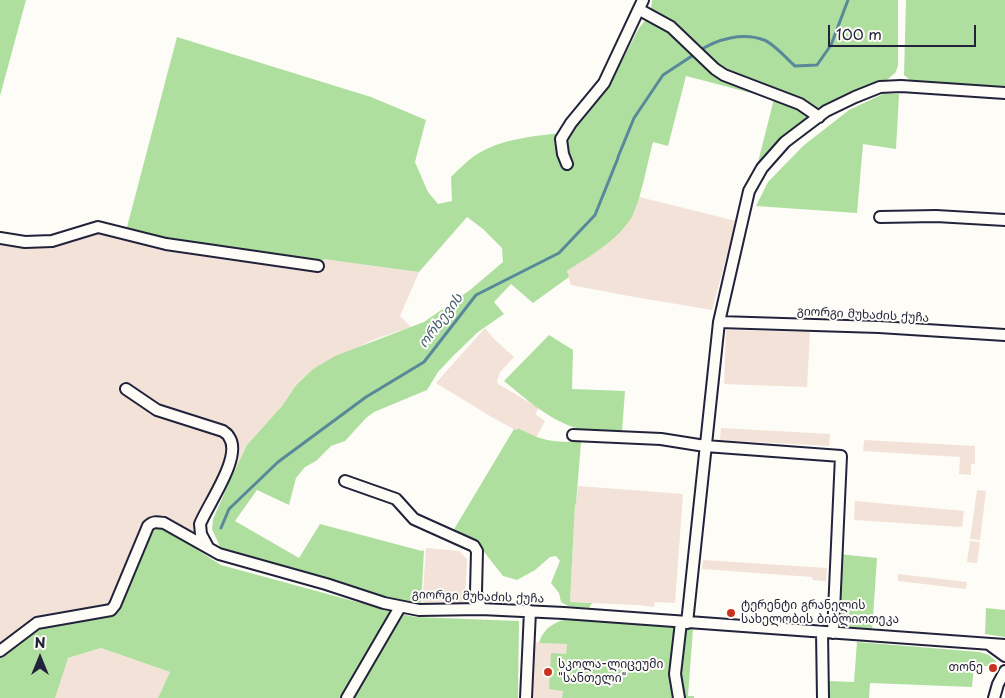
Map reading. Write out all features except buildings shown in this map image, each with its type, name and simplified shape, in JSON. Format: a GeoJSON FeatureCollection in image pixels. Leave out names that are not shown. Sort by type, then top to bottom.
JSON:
{"type":"FeatureCollection","features":[{"type":"Feature","properties":{"kind":"street"},"geometry":{"type":"LineString","coordinates":[[567,164],[563,154],[561,139],[571,123],[604,83],[644,0]]}},
{"type":"Feature","properties":{"kind":"street"},"geometry":{"type":"LineString","coordinates":[[640,10],[671,27],[715,69],[724,75],[800,104],[819,117]]}},
{"type":"Feature","properties":{"kind":"street"},"geometry":{"type":"LineString","coordinates":[[679,698],[675,674],[684,622],[719,322],[749,191],[762,168],[785,142],[819,117],[855,97],[880,88],[901,86],[1005,93]]}},
{"type":"Feature","properties":{"kind":"street"},"geometry":{"type":"LineString","coordinates":[[880,217],[936,216],[1005,220]]}},
{"type":"Feature","properties":{"kind":"street"},"geometry":{"type":"LineString","coordinates":[[0,238],[25,242],[52,240],[98,227],[166,244],[318,266]]}},
{"type":"Feature","properties":{"kind":"street","name":"გიორგი მუხაძის ქუჩა"},"geometry":{"type":"LineString","coordinates":[[719,322],[1005,335]]}},
{"type":"Feature","properties":{"kind":"street"},"geometry":{"type":"LineString","coordinates":[[126,389],[157,410],[223,431],[230,437],[232,454],[230,465],[200,524],[201,534],[208,547]]}},
{"type":"Feature","properties":{"kind":"street"},"geometry":{"type":"LineString","coordinates":[[573,435],[661,439],[705,446],[841,456],[833,633]]}},
{"type":"Feature","properties":{"kind":"street"},"geometry":{"type":"LineString","coordinates":[[345,481],[396,499],[401,502],[414,518],[474,546],[477,551],[476,592],[481,609]]}},
{"type":"Feature","properties":{"kind":"street","name":"გიორგი მუხაძის ქუჩა"},"geometry":{"type":"LineString","coordinates":[[0,651],[37,623],[111,610],[115,605],[148,526],[151,523],[164,523],[220,554],[400,607],[419,610],[481,609],[530,611],[1005,646]]}},
{"type":"Feature","properties":{"kind":"street"},"geometry":{"type":"LineString","coordinates":[[347,698],[400,607]]}},
{"type":"Feature","properties":{"kind":"street"},"geometry":{"type":"LineString","coordinates":[[526,698],[530,611]]}},
{"type":"Feature","properties":{"kind":"street"},"geometry":{"type":"LineString","coordinates":[[822,632],[823,698]]}},
{"type":"Feature","properties":{"kind":"street"},"geometry":{"type":"LineString","coordinates":[[990,644],[1005,656]]}},
{"type":"Feature","properties":{"kind":"street"},"geometry":{"type":"LineString","coordinates":[[995,695],[1005,671]]}},
{"type":"Feature","properties":{"kind":"street"},"geometry":{"type":"LineString","coordinates":[[995,695],[1005,684]]}},
{"type":"Feature","properties":{"kind":"shaded area"},"geometry":{"type":"Polygon","coordinates":[[[639,197],[736,221],[712,310],[571,285],[567,271],[606,244],[625,227],[635,211],[639,197]]]}},
{"type":"Feature","properties":{"kind":"shaded area"},"geometry":{"type":"Polygon","coordinates":[[[102,234],[321,272],[323,259],[419,272],[400,316],[411,327],[375,339],[313,369],[296,384],[282,406],[247,445],[232,476],[220,473],[196,522],[194,534],[163,516],[151,516],[139,529],[115,596],[103,609],[36,619],[0,644],[0,242],[20,247],[51,247],[88,235],[102,234]]]}},
{"type":"Feature","properties":{"kind":"shaded area"},"geometry":{"type":"Polygon","coordinates":[[[485,328],[514,357],[500,372],[498,384],[539,408],[535,414],[545,421],[536,438],[518,428],[517,431],[436,383],[485,328]]]}},
{"type":"Feature","properties":{"kind":"shaded area"},"geometry":{"type":"Polygon","coordinates":[[[726,330],[810,332],[807,387],[724,384],[726,330]]]}},
{"type":"Feature","properties":{"kind":"shaded area"},"geometry":{"type":"Polygon","coordinates":[[[721,428],[830,434],[829,446],[720,440],[721,428]]]}},
{"type":"Feature","properties":{"kind":"shaded area"},"geometry":{"type":"Polygon","coordinates":[[[864,440],[975,446],[975,464],[971,464],[971,475],[959,474],[960,457],[863,451],[864,440]]]}},
{"type":"Feature","properties":{"kind":"shaded area"},"geometry":{"type":"Polygon","coordinates":[[[578,486],[683,494],[675,603],[655,602],[654,607],[570,602],[575,504],[578,486]]]}},
{"type":"Feature","properties":{"kind":"shaded area"},"geometry":{"type":"Polygon","coordinates":[[[977,490],[986,491],[980,540],[970,539],[977,490]]]}},
{"type":"Feature","properties":{"kind":"shaded area"},"geometry":{"type":"Polygon","coordinates":[[[855,501],[964,511],[962,527],[854,520],[855,501]]]}},
{"type":"Feature","properties":{"kind":"shaded area"},"geometry":{"type":"Polygon","coordinates":[[[970,541],[980,542],[977,563],[967,562],[970,541]]]}},
{"type":"Feature","properties":{"kind":"shaded area"},"geometry":{"type":"Polygon","coordinates":[[[426,548],[459,551],[467,559],[465,601],[459,607],[422,606],[426,548]]]}},
{"type":"Feature","properties":{"kind":"shaded area"},"geometry":{"type":"Polygon","coordinates":[[[703,560],[827,568],[826,581],[813,580],[812,577],[702,569],[703,560]]]}},
{"type":"Feature","properties":{"kind":"shaded area"},"geometry":{"type":"Polygon","coordinates":[[[898,574],[967,582],[966,589],[898,581],[898,574]]]}},
{"type":"Feature","properties":{"kind":"shaded area","name":"სკოლა-ლიცეუმი \"სანთელი\""},"geometry":{"type":"Polygon","coordinates":[[[532,642],[567,644],[562,698],[530,698],[532,642]]]}},
{"type":"Feature","properties":{"kind":"shaded area"},"geometry":{"type":"Polygon","coordinates":[[[101,648],[170,672],[158,698],[47,698],[68,658],[101,648]]]}},
{"type":"Feature","properties":{"kind":"green space"},"geometry":{"type":"Polygon","coordinates":[[[0,0],[26,0],[0,96],[0,0]]]}},
{"type":"Feature","properties":{"kind":"green space"},"geometry":{"type":"Polygon","coordinates":[[[652,0],[898,0],[898,65],[896,72],[882,84],[833,102],[783,137],[756,170],[774,99],[686,76],[668,146],[653,142],[635,210],[630,220],[615,237],[567,271],[569,277],[533,303],[511,284],[494,302],[504,314],[478,332],[453,356],[438,372],[427,390],[374,412],[345,441],[331,446],[316,461],[305,467],[296,478],[289,505],[257,490],[235,521],[299,558],[320,524],[424,550],[421,605],[402,603],[305,572],[221,549],[212,529],[213,519],[232,476],[247,445],[282,406],[296,385],[313,369],[335,356],[424,322],[470,290],[503,262],[502,248],[483,229],[467,217],[419,272],[323,259],[323,263],[167,240],[127,227],[177,37],[371,97],[426,120],[415,162],[428,192],[438,204],[452,201],[451,177],[471,158],[485,150],[521,138],[571,132],[607,89],[639,28],[647,18],[652,0]]]}},
{"type":"Feature","properties":{"kind":"green space"},"geometry":{"type":"Polygon","coordinates":[[[906,0],[1005,0],[1005,89],[910,80],[904,75],[906,0]]]}},
{"type":"Feature","properties":{"kind":"green space"},"geometry":{"type":"Polygon","coordinates":[[[883,94],[899,94],[896,149],[863,144],[857,213],[756,206],[768,182],[803,146],[849,110],[883,94]]]}},
{"type":"Feature","properties":{"kind":"green space"},"geometry":{"type":"Polygon","coordinates":[[[549,335],[573,350],[572,389],[625,391],[622,431],[586,430],[566,424],[538,408],[504,381],[549,335]]]}},
{"type":"Feature","properties":{"kind":"green space"},"geometry":{"type":"Polygon","coordinates":[[[518,428],[549,440],[581,442],[575,504],[570,602],[592,603],[589,608],[568,606],[561,602],[559,593],[551,583],[560,561],[556,556],[550,557],[535,570],[517,580],[503,576],[481,548],[472,540],[453,531],[514,429],[517,430],[518,428]]]}},
{"type":"Feature","properties":{"kind":"green space"},"geometry":{"type":"Polygon","coordinates":[[[157,527],[163,528],[221,565],[401,614],[415,617],[519,621],[518,698],[158,698],[170,672],[101,648],[68,658],[55,698],[0,698],[0,655],[39,626],[115,612],[151,531],[157,527]]]}},
{"type":"Feature","properties":{"kind":"green space"},"geometry":{"type":"Polygon","coordinates":[[[839,554],[877,558],[872,631],[843,629],[837,623],[839,554]]]}},
{"type":"Feature","properties":{"kind":"green space"},"geometry":{"type":"Polygon","coordinates":[[[986,608],[1005,610],[1005,637],[985,634],[986,608]]]}},
{"type":"Feature","properties":{"kind":"green space"},"geometry":{"type":"Polygon","coordinates":[[[570,618],[693,629],[688,696],[694,696],[694,698],[562,698],[563,691],[549,689],[551,653],[566,654],[567,644],[539,643],[547,629],[560,621],[570,618]]]}},
{"type":"Feature","properties":{"kind":"green space"},"geometry":{"type":"Polygon","coordinates":[[[857,642],[980,652],[989,655],[996,661],[996,667],[974,665],[972,687],[870,683],[869,698],[827,698],[827,681],[854,682],[857,642]]]}},
{"type":"Feature","properties":{"kind":"waterway","name":"ორხევის"},"geometry":{"type":"LineString","coordinates":[[699,51],[722,40],[748,37],[768,42],[795,66],[817,65],[831,45],[848,0]]}},
{"type":"Feature","properties":{"kind":"waterway","name":"ორხევის"},"geometry":{"type":"LineString","coordinates":[[618,157],[634,118],[663,75],[695,54]]}},
{"type":"Feature","properties":{"kind":"waterway","name":"ორხევის"},"geometry":{"type":"LineString","coordinates":[[221,528],[229,509],[278,462],[366,397],[424,362],[476,295],[559,253],[595,215],[618,158]]}},
{"type":"Feature","properties":{"kind":"place","name":"ტერენტი გრანელის სახელობის ბიბლიოთეკა"},"geometry":{"type":"Point","coordinates":[731,613]}},
{"type":"Feature","properties":{"kind":"place","name":"თონე"},"geometry":{"type":"Point","coordinates":[993,668]}},
{"type":"Feature","properties":{"kind":"place","name":"სკოლა-ლიცეუმი \"სანთელი\""},"geometry":{"type":"Point","coordinates":[548,672]}}]}
